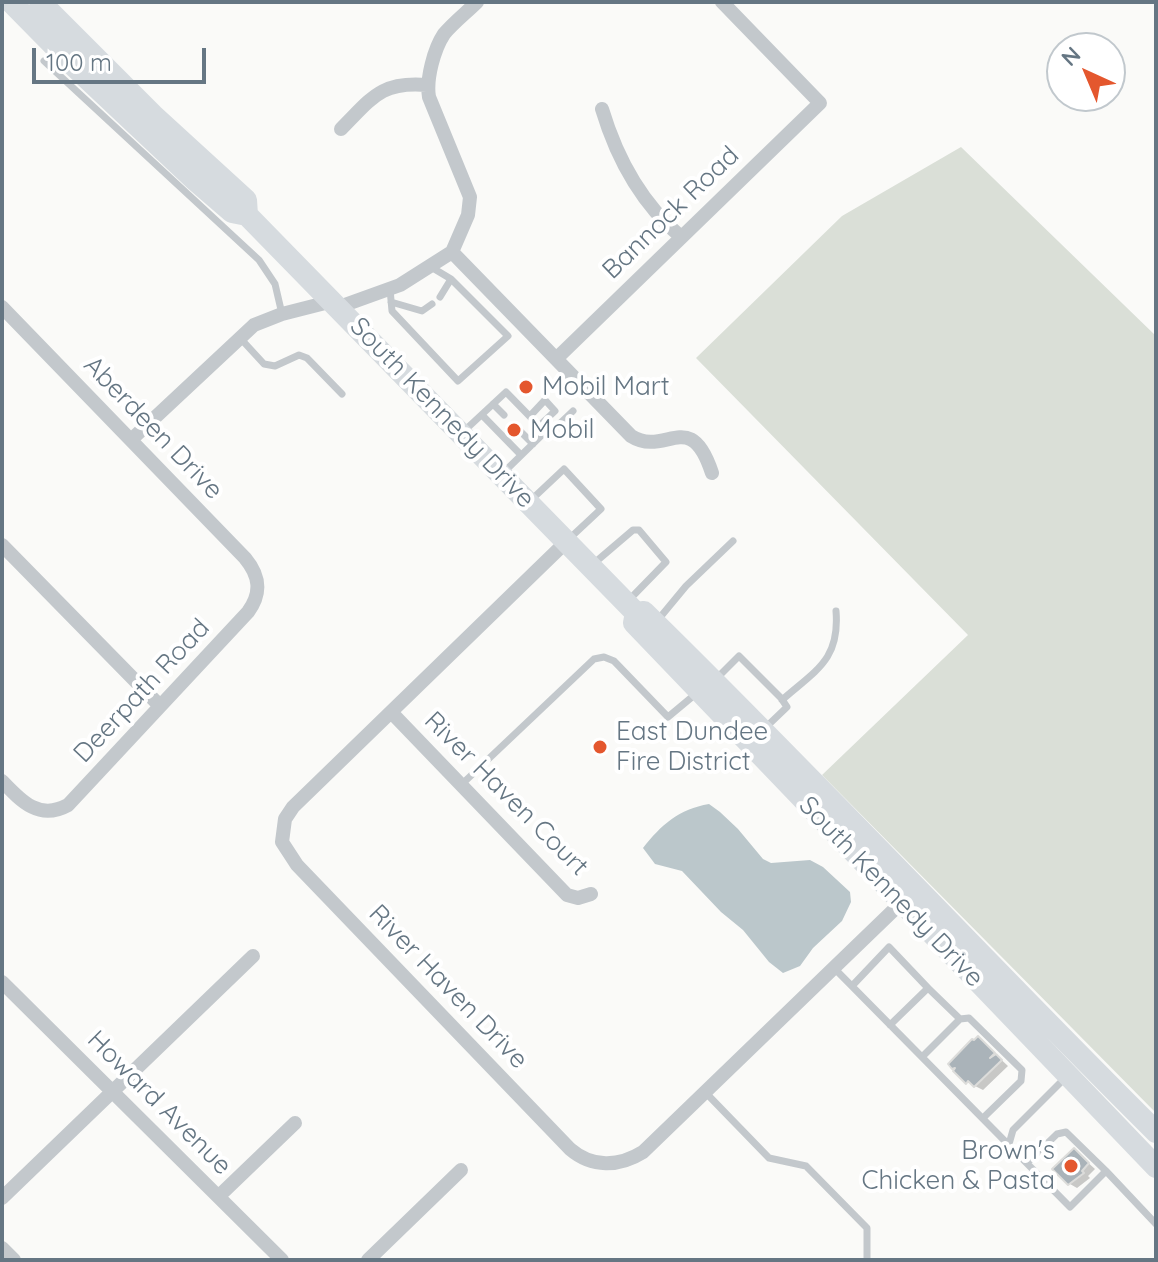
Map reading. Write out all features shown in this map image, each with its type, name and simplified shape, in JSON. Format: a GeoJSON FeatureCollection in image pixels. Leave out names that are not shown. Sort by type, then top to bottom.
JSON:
{"type":"FeatureCollection","features":[{"type":"Feature","properties":{"kind":"main road","name":"South Kennedy Drive"},"geometry":{"type":"LineString","coordinates":[[11,2],[196,181],[232,212],[247,215],[336,304],[566,542],[639,613],[901,903],[1156,1167]]}},
{"type":"Feature","properties":{"kind":"main road","name":"South Kennedy Drive"},"geometry":{"type":"LineString","coordinates":[[40,2],[142,104],[246,200],[247,215]]}},
{"type":"Feature","properties":{"kind":"main road","name":"South Kennedy Drive"},"geometry":{"type":"LineString","coordinates":[[707,686],[763,731],[1156,1132]]}},
{"type":"Feature","properties":{"kind":"street"},"geometry":{"type":"LineString","coordinates":[[132,439],[254,325],[282,314],[336,304],[391,301],[430,266],[452,252],[468,215],[470,197],[429,97],[427,85],[443,36],[477,2]]}},
{"type":"Feature","properties":{"kind":"street","name":"Bannock Road"},"geometry":{"type":"LineString","coordinates":[[556,359],[820,103],[722,2]]}},
{"type":"Feature","properties":{"kind":"street"},"geometry":{"type":"LineString","coordinates":[[341,129],[382,90],[403,83],[427,85]]}},
{"type":"Feature","properties":{"kind":"street"},"geometry":{"type":"LineString","coordinates":[[602,109],[625,169],[649,202],[681,237]]}},
{"type":"Feature","properties":{"kind":"street"},"geometry":{"type":"LineString","coordinates":[[452,252],[631,436],[649,443],[671,436],[687,437],[705,452],[712,473]]}},
{"type":"Feature","properties":{"kind":"street","name":"Aberdeen Drive"},"geometry":{"type":"LineString","coordinates":[[2,307],[251,565],[257,575],[258,589]]}},
{"type":"Feature","properties":{"kind":"street","name":"River Haven Drive"},"geometry":{"type":"LineString","coordinates":[[566,542],[289,813],[281,838],[289,857],[578,1155],[609,1164],[633,1158],[650,1146],[901,903]]}},
{"type":"Feature","properties":{"kind":"street"},"geometry":{"type":"LineString","coordinates":[[2,545],[160,706]]}},
{"type":"Feature","properties":{"kind":"street","name":"Deerpath Road"},"geometry":{"type":"LineString","coordinates":[[2,781],[28,806],[48,811],[61,809],[74,800],[248,612],[258,589]]}},
{"type":"Feature","properties":{"kind":"street","name":"River Haven Court"},"geometry":{"type":"LineString","coordinates":[[391,712],[567,895],[578,898],[591,894]]}},
{"type":"Feature","properties":{"kind":"street"},"geometry":{"type":"LineString","coordinates":[[2,1198],[253,956]]}},
{"type":"Feature","properties":{"kind":"street","name":"Howard Avenue"},"geometry":{"type":"LineString","coordinates":[[2,982],[282,1260]]}},
{"type":"Feature","properties":{"kind":"street"},"geometry":{"type":"LineString","coordinates":[[219,1196],[295,1123]]}},
{"type":"Feature","properties":{"kind":"street"},"geometry":{"type":"LineString","coordinates":[[368,1260],[461,1170]]}},
{"type":"Feature","properties":{"kind":"street"},"geometry":{"type":"LineString","coordinates":[[2,1248],[14,1260]]}},
{"type":"Feature","properties":{"kind":"lane"},"geometry":{"type":"LineString","coordinates":[[44,61],[259,260],[275,284],[282,314]]}},
{"type":"Feature","properties":{"kind":"lane"},"geometry":{"type":"LineString","coordinates":[[391,301],[458,381],[508,336],[451,279],[430,266]]}},
{"type":"Feature","properties":{"kind":"lane"},"geometry":{"type":"LineString","coordinates":[[440,297],[451,279]]}},
{"type":"Feature","properties":{"kind":"lane"},"geometry":{"type":"LineString","coordinates":[[391,301],[422,311],[432,304]]}},
{"type":"Feature","properties":{"kind":"lane"},"geometry":{"type":"LineString","coordinates":[[240,337],[264,364],[275,366],[299,355],[307,358],[342,394]]}},
{"type":"Feature","properties":{"kind":"lane"},"geometry":{"type":"LineString","coordinates":[[462,433],[506,392],[542,429],[553,430],[573,411]]}},
{"type":"Feature","properties":{"kind":"lane"},"geometry":{"type":"LineString","coordinates":[[502,474],[533,444],[555,411],[545,400],[530,416]]}},
{"type":"Feature","properties":{"kind":"lane"},"geometry":{"type":"LineString","coordinates":[[493,404],[504,415]]}},
{"type":"Feature","properties":{"kind":"lane"},"geometry":{"type":"LineString","coordinates":[[482,415],[521,455]]}},
{"type":"Feature","properties":{"kind":"lane"},"geometry":{"type":"LineString","coordinates":[[521,432],[533,444]]}},
{"type":"Feature","properties":{"kind":"lane"},"geometry":{"type":"LineString","coordinates":[[529,502],[564,469],[601,509],[566,542]]}},
{"type":"Feature","properties":{"kind":"lane"},"geometry":{"type":"LineString","coordinates":[[590,566],[633,530],[639,530],[666,562],[639,613]]}},
{"type":"Feature","properties":{"kind":"lane"},"geometry":{"type":"LineString","coordinates":[[639,613],[686,586],[733,541]]}},
{"type":"Feature","properties":{"kind":"lane"},"geometry":{"type":"LineString","coordinates":[[782,700],[822,665],[835,645],[838,633],[836,611]]}},
{"type":"Feature","properties":{"kind":"lane"},"geometry":{"type":"LineString","coordinates":[[461,785],[594,659],[604,657],[616,663],[668,717],[739,656],[787,707],[763,731]]}},
{"type":"Feature","properties":{"kind":"lane"},"geometry":{"type":"LineString","coordinates":[[852,986],[889,947],[960,1019]]}},
{"type":"Feature","properties":{"kind":"lane"},"geometry":{"type":"LineString","coordinates":[[833,967],[1070,1207],[1106,1171]]}},
{"type":"Feature","properties":{"kind":"lane"},"geometry":{"type":"LineString","coordinates":[[890,1025],[928,988]]}},
{"type":"Feature","properties":{"kind":"lane"},"geometry":{"type":"LineString","coordinates":[[922,1057],[960,1019],[969,1018],[1022,1070],[1021,1081],[983,1118]]}},
{"type":"Feature","properties":{"kind":"lane"},"geometry":{"type":"LineString","coordinates":[[1009,1144],[1013,1130],[1068,1076],[1088,1064]]}},
{"type":"Feature","properties":{"kind":"lane"},"geometry":{"type":"LineString","coordinates":[[705,1092],[769,1158],[806,1166],[867,1228],[867,1260]]}},
{"type":"Feature","properties":{"kind":"lane"},"geometry":{"type":"LineString","coordinates":[[1027,1163],[1057,1134],[1066,1132],[1156,1224]]}},
{"type":"Feature","properties":{"kind":"shaded area"},"geometry":{"type":"Polygon","coordinates":[[[961,147],[1156,336],[1156,1113],[822,775],[968,635],[696,358],[842,216],[961,147]]]}},
{"type":"Feature","properties":{"kind":"shaded area"},"geometry":{"type":"Polygon","coordinates":[[[709,804],[738,829],[763,859],[771,863],[810,860],[823,867],[850,892],[851,902],[842,921],[813,948],[800,966],[783,973],[682,871],[655,864],[643,848],[672,819],[709,804]]]}},
{"type":"Feature","properties":{"kind":"building"},"geometry":{"type":"Polygon","coordinates":[[[978,1036],[995,1053],[990,1058],[996,1054],[1002,1060],[974,1087],[968,1081],[966,1084],[953,1071],[955,1068],[948,1064],[978,1036]]]}},
{"type":"Feature","properties":{"kind":"building","name":"Brown's Chicken & Pasta"},"geometry":{"type":"Polygon","coordinates":[[[1074,1148],[1089,1163],[1082,1171],[1084,1173],[1068,1185],[1052,1169],[1074,1148]]]}},
{"type":"Feature","properties":{"kind":"place","name":"Mobil Mart"},"geometry":{"type":"Point","coordinates":[526,387]}},
{"type":"Feature","properties":{"kind":"place","name":"Mobil"},"geometry":{"type":"Point","coordinates":[514,430]}},
{"type":"Feature","properties":{"kind":"place","name":"East Dundee Fire District"},"geometry":{"type":"Point","coordinates":[600,747]}},
{"type":"Feature","properties":{"kind":"place","name":"Brown's Chicken & Pasta"},"geometry":{"type":"Point","coordinates":[1071,1166]}}]}
